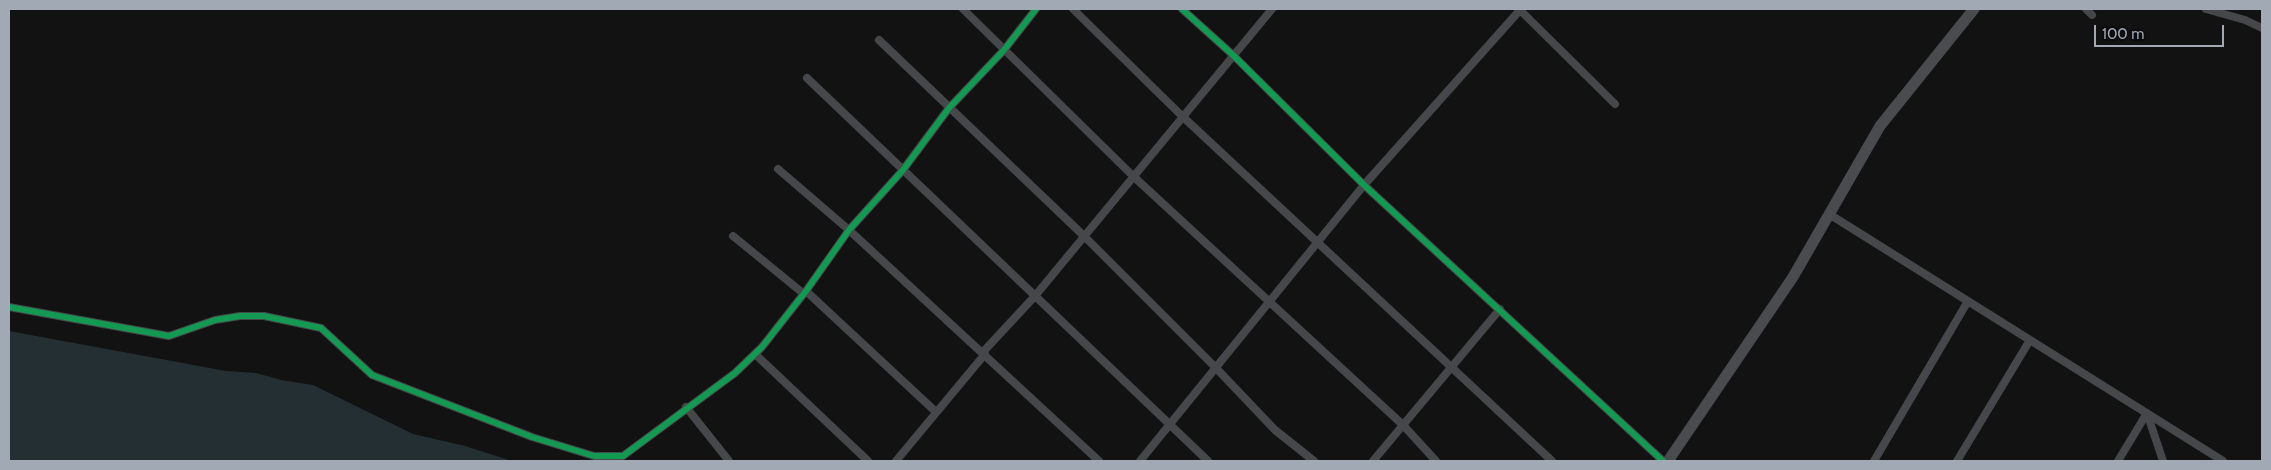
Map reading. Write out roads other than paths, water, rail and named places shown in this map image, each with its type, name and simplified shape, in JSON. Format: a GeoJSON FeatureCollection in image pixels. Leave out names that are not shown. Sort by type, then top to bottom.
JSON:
{"type":"FeatureCollection","features":[{"type":"Feature","properties":{"kind":"street"},"geometry":{"type":"LineString","coordinates":[[963,9],[1133,176],[1403,425],[1436,461]]}},
{"type":"Feature","properties":{"kind":"street"},"geometry":{"type":"LineString","coordinates":[[9,307],[169,336],[215,320],[240,316],[264,316],[321,328],[372,375],[532,437],[594,456],[621,458],[686,408],[736,373],[755,354],[805,292],[849,230],[903,170],[949,108],[1004,50],[1036,9]]}},
{"type":"Feature","properties":{"kind":"street"},"geometry":{"type":"LineString","coordinates":[[1073,9],[1182,116],[1552,461]]}},
{"type":"Feature","properties":{"kind":"street"},"geometry":{"type":"LineString","coordinates":[[1182,9],[1233,55],[1364,185],[1663,461]]}},
{"type":"Feature","properties":{"kind":"street"},"geometry":{"type":"LineString","coordinates":[[896,461],[985,354],[983,352],[1035,296],[1272,9]]}},
{"type":"Feature","properties":{"kind":"street"},"geometry":{"type":"LineString","coordinates":[[1140,461],[1364,185],[1519,9],[1615,104]]}},
{"type":"Feature","properties":{"kind":"street"},"geometry":{"type":"LineString","coordinates":[[1668,461],[1793,277],[1880,126],[1974,9]]}},
{"type":"Feature","properties":{"kind":"street"},"geometry":{"type":"LineString","coordinates":[[2206,9],[2223,11],[2262,28]]}},
{"type":"Feature","properties":{"kind":"street"},"geometry":{"type":"LineString","coordinates":[[879,40],[1084,236],[1275,430],[1314,461]]}},
{"type":"Feature","properties":{"kind":"street"},"geometry":{"type":"LineString","coordinates":[[806,78],[1208,461]]}},
{"type":"Feature","properties":{"kind":"street"},"geometry":{"type":"LineString","coordinates":[[778,169],[849,230],[1099,461]]}},
{"type":"Feature","properties":{"kind":"street"},"geometry":{"type":"LineString","coordinates":[[1830,214],[2223,461]]}},
{"type":"Feature","properties":{"kind":"street"},"geometry":{"type":"LineString","coordinates":[[733,236],[805,292],[936,412]]}},
{"type":"Feature","properties":{"kind":"street"},"geometry":{"type":"LineString","coordinates":[[1874,461],[1968,301]]}},
{"type":"Feature","properties":{"kind":"street"},"geometry":{"type":"LineString","coordinates":[[1372,461],[1500,309]]}},
{"type":"Feature","properties":{"kind":"street"},"geometry":{"type":"LineString","coordinates":[[1957,461],[2030,340]]}},
{"type":"Feature","properties":{"kind":"street"},"geometry":{"type":"LineString","coordinates":[[755,354],[868,461]]}},
{"type":"Feature","properties":{"kind":"street"},"geometry":{"type":"LineString","coordinates":[[686,408],[729,461]]}},
{"type":"Feature","properties":{"kind":"street"},"geometry":{"type":"LineString","coordinates":[[2118,461],[2147,413]]}},
{"type":"Feature","properties":{"kind":"street"},"geometry":{"type":"LineString","coordinates":[[2147,413],[2163,461]]}}]}
